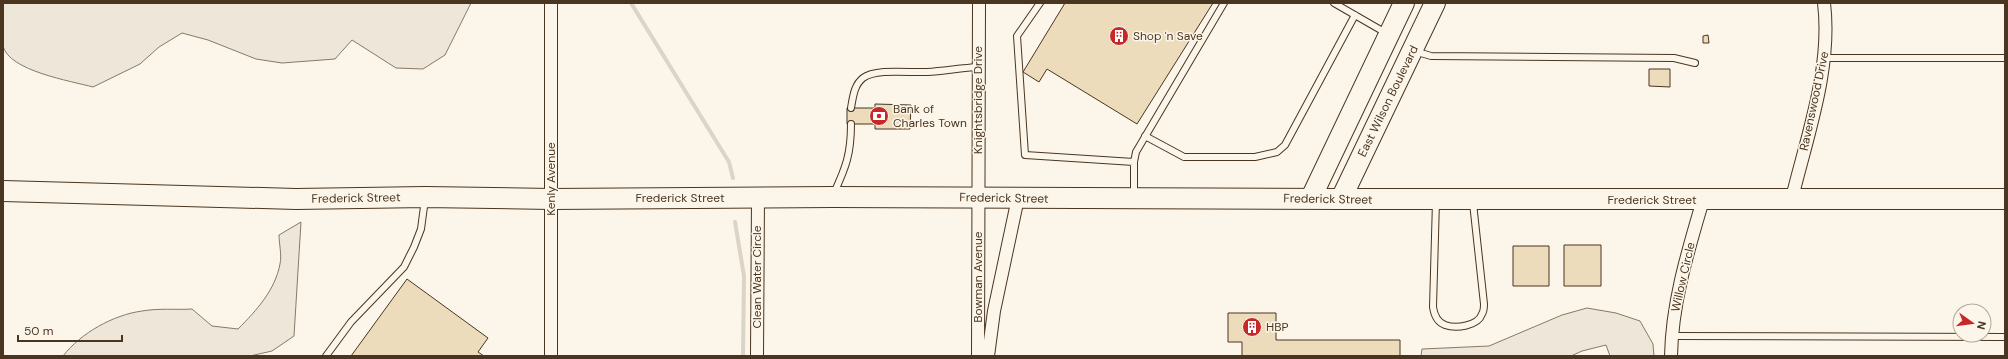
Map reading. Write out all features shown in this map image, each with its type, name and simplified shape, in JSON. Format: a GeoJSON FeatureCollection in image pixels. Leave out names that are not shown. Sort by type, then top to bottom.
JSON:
{"type":"FeatureCollection","features":[{"type":"Feature","properties":{"kind":"main road"},"geometry":{"type":"LineString","coordinates":[[1311,198],[1404,3]]}},
{"type":"Feature","properties":{"kind":"main road","name":"East Wilson Boulevard"},"geometry":{"type":"LineString","coordinates":[[1341,199],[1435,3]]}},
{"type":"Feature","properties":{"kind":"main road"},"geometry":{"type":"LineString","coordinates":[[1376,125],[1371,117],[1371,106],[1399,48],[1397,41],[1389,35]]}},
{"type":"Feature","properties":{"kind":"main road","name":"Frederick Street"},"geometry":{"type":"LineString","coordinates":[[3,191],[296,199],[425,197],[551,200],[978,197],[1436,200],[1703,200],[1792,198],[2005,199]]}},
{"type":"Feature","properties":{"kind":"street","name":"Kenly Avenue"},"geometry":{"type":"LineString","coordinates":[[551,3],[551,356]]}},
{"type":"Feature","properties":{"kind":"street","name":"Knightsbridge Drive"},"geometry":{"type":"LineString","coordinates":[[978,197],[979,3]]}},
{"type":"Feature","properties":{"kind":"street","name":"Ravenswood Drive"},"geometry":{"type":"LineString","coordinates":[[1792,198],[1825,58],[1826,32],[1824,3]]}},
{"type":"Feature","properties":{"kind":"street","name":"Bowman Avenue"},"geometry":{"type":"LineString","coordinates":[[978,197],[978,356]]}},
{"type":"Feature","properties":{"kind":"street","name":"Clean Water Circle"},"geometry":{"type":"LineString","coordinates":[[757,356],[758,198]]}},
{"type":"Feature","properties":{"kind":"street"},"geometry":{"type":"LineString","coordinates":[[988,356],[994,311],[1018,198]]}},
{"type":"Feature","properties":{"kind":"street","name":"Willow Circle"},"geometry":{"type":"LineString","coordinates":[[1671,356],[1672,336],[1679,286],[1703,200]]}},
{"type":"Feature","properties":{"kind":"lane"},"geometry":{"type":"LineString","coordinates":[[1040,3],[1017,36],[1025,155],[1134,162]]}},
{"type":"Feature","properties":{"kind":"lane"},"geometry":{"type":"LineString","coordinates":[[1134,199],[1134,162],[1136,152],[1224,3]]}},
{"type":"Feature","properties":{"kind":"lane"},"geometry":{"type":"LineString","coordinates":[[1334,3],[1389,35]]}},
{"type":"Feature","properties":{"kind":"lane"},"geometry":{"type":"LineString","coordinates":[[1145,136],[1184,158],[1255,157],[1277,152],[1285,145],[1354,15]]}},
{"type":"Feature","properties":{"kind":"lane"},"geometry":{"type":"LineString","coordinates":[[1412,50],[1423,55],[1431,56],[1674,58],[1695,63]]}},
{"type":"Feature","properties":{"kind":"lane"},"geometry":{"type":"LineString","coordinates":[[1825,58],[2005,58]]}},
{"type":"Feature","properties":{"kind":"lane"},"geometry":{"type":"LineString","coordinates":[[851,108],[853,94],[858,82],[865,76],[877,73],[938,70],[978,66]]}},
{"type":"Feature","properties":{"kind":"lane"},"geometry":{"type":"LineString","coordinates":[[833,197],[846,167],[851,148],[851,124]]}},
{"type":"Feature","properties":{"kind":"lane"},"geometry":{"type":"LineString","coordinates":[[326,356],[351,322],[404,267],[414,247],[420,229],[425,197]]}},
{"type":"Feature","properties":{"kind":"lane"},"geometry":{"type":"LineString","coordinates":[[1436,200],[1432,307],[1435,316],[1444,325],[1456,326],[1467,325],[1477,321],[1482,314],[1484,304],[1473,200]]}},
{"type":"Feature","properties":{"kind":"lane"},"geometry":{"type":"LineString","coordinates":[[1672,336],[2005,337]]}},
{"type":"Feature","properties":{"kind":"shaded area"},"geometry":{"type":"Polygon","coordinates":[[[3,3],[471,3],[445,55],[423,69],[396,68],[352,40],[335,59],[282,63],[256,59],[208,40],[182,33],[159,47],[140,64],[93,87],[42,74],[16,62],[8,55],[2,41],[3,3]]]}},
{"type":"Feature","properties":{"kind":"shaded area"},"geometry":{"type":"Polygon","coordinates":[[[301,222],[294,336],[272,351],[250,356],[63,356],[79,340],[98,326],[120,316],[142,311],[192,309],[212,326],[238,329],[270,291],[278,273],[281,261],[279,235],[301,222]]]}},
{"type":"Feature","properties":{"kind":"shaded area"},"geometry":{"type":"Polygon","coordinates":[[[1587,308],[1616,313],[1640,321],[1653,344],[1654,356],[1610,356],[1606,345],[1582,351],[1571,356],[1421,356],[1422,349],[1489,346],[1562,315],[1587,308]]]}},
{"type":"Feature","properties":{"kind":"building","name":"Shop 'n Save"},"geometry":{"type":"Polygon","coordinates":[[[1065,3],[1213,3],[1137,124],[1047,69],[1039,82],[1023,72],[1065,3]]]}},
{"type":"Feature","properties":{"kind":"building"},"geometry":{"type":"Polygon","coordinates":[[[1708,35],[1709,43],[1703,43],[1703,36],[1708,35]]]}},
{"type":"Feature","properties":{"kind":"building"},"geometry":{"type":"Polygon","coordinates":[[[1649,69],[1670,69],[1670,87],[1649,86],[1649,69]]]}},
{"type":"Feature","properties":{"kind":"building","name":"Bank of Charles Town"},"geometry":{"type":"Polygon","coordinates":[[[875,104],[911,105],[910,129],[875,129],[875,124],[847,124],[847,108],[875,108],[875,104]]]}},
{"type":"Feature","properties":{"kind":"building"},"geometry":{"type":"Polygon","coordinates":[[[1564,245],[1601,245],[1601,286],[1564,286],[1564,245]]]}},
{"type":"Feature","properties":{"kind":"building"},"geometry":{"type":"Polygon","coordinates":[[[1513,246],[1549,246],[1549,286],[1513,286],[1513,246]]]}},
{"type":"Feature","properties":{"kind":"building"},"geometry":{"type":"Polygon","coordinates":[[[407,279],[488,338],[478,352],[484,356],[351,356],[407,279]]]}},
{"type":"Feature","properties":{"kind":"building","name":"HBP"},"geometry":{"type":"Polygon","coordinates":[[[1228,313],[1276,313],[1276,340],[1400,340],[1400,356],[1242,356],[1242,342],[1228,342],[1228,313]]]}},
{"type":"Feature","properties":{"kind":"waterway"},"geometry":{"type":"LineString","coordinates":[[631,3],[729,162],[733,178]]}},
{"type":"Feature","properties":{"kind":"waterway"},"geometry":{"type":"LineString","coordinates":[[735,222],[744,276],[743,356]]}},
{"type":"Feature","properties":{"kind":"place","name":"Shop 'n Save"},"geometry":{"type":"Point","coordinates":[1119,36]}},
{"type":"Feature","properties":{"kind":"place","name":"Bank of Charles Town"},"geometry":{"type":"Point","coordinates":[879,116]}},
{"type":"Feature","properties":{"kind":"place","name":"HBP"},"geometry":{"type":"Point","coordinates":[1252,327]}}]}
